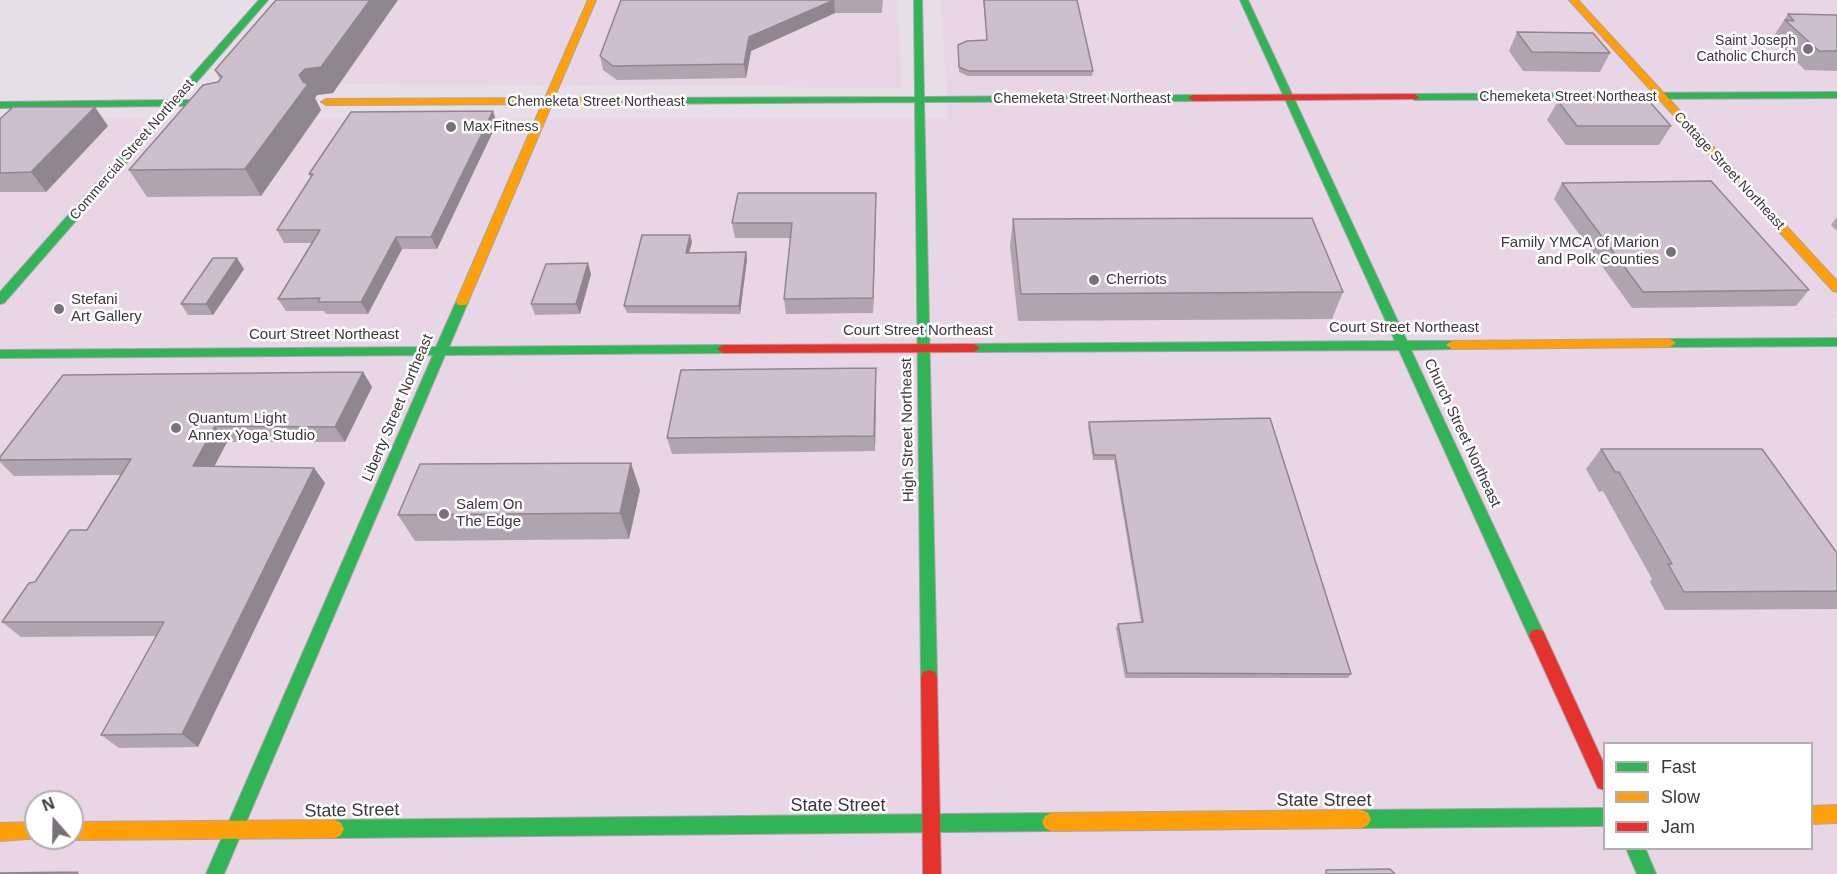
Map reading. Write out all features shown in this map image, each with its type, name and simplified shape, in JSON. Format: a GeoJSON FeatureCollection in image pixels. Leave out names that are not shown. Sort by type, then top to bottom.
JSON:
{"type":"FeatureCollection","features":[{"type":"Feature","properties":{"kind":"main road","name":"Commercial Street Northeast"},"geometry":{"type":"LineString","coordinates":[[0,300],[264,0]]}},
{"type":"Feature","properties":{"kind":"main road","name":"Liberty Street Northeast"},"geometry":{"type":"LineString","coordinates":[[215,874],[592,0]]}},
{"type":"Feature","properties":{"kind":"main road","name":"High Street Northeast"},"geometry":{"type":"LineString","coordinates":[[918,0],[924,347],[919,380],[932,874]]}},
{"type":"Feature","properties":{"kind":"main road","name":"Church Street Northeast"},"geometry":{"type":"LineString","coordinates":[[1244,0],[1603,778]]}},
{"type":"Feature","properties":{"kind":"main road","name":"Cottage Street Northeast"},"geometry":{"type":"LineString","coordinates":[[1573,0],[1837,288]]}},
{"type":"Feature","properties":{"kind":"main road","name":"Chemeketa Street Northeast"},"geometry":{"type":"LineString","coordinates":[[326,102],[1837,95]]}},
{"type":"Feature","properties":{"kind":"main road"},"geometry":{"type":"LineString","coordinates":[[0,105],[203,103]]}},
{"type":"Feature","properties":{"kind":"main road","name":"Court Street Northeast"},"geometry":{"type":"LineString","coordinates":[[0,354],[1837,342]]}},
{"type":"Feature","properties":{"kind":"main road"},"geometry":{"type":"LineString","coordinates":[[832,348],[872,362]]}},
{"type":"Feature","properties":{"kind":"main road"},"geometry":{"type":"LineString","coordinates":[[1813,815],[1837,814]]}},
{"type":"Feature","properties":{"kind":"main road","name":"State Street"},"geometry":{"type":"LineString","coordinates":[[84,831],[1603,817]]}},
{"type":"Feature","properties":{"kind":"main road"},"geometry":{"type":"LineString","coordinates":[[0,832],[24,831]]}},
{"type":"Feature","properties":{"kind":"main road"},"geometry":{"type":"LineString","coordinates":[[1635,850],[1647,874]]}},
{"type":"Feature","properties":{"kind":"shaded area"},"geometry":{"type":"Polygon","coordinates":[[[292,0],[897,0],[902,88],[225,83],[292,0]]]}},
{"type":"Feature","properties":{"kind":"shaded area"},"geometry":{"type":"Polygon","coordinates":[[[941,0],[1837,0],[1837,318],[1833,318],[1837,324],[1837,874],[0,874],[0,119],[948,119],[941,0]]]}},
{"type":"Feature","properties":{"kind":"building"},"geometry":{"type":"Polygon","coordinates":[[[276,0],[370,0],[321,67],[305,69],[299,75],[303,82],[308,84],[245,169],[129,170],[203,85],[218,82],[222,77],[215,70],[276,0]]]}},
{"type":"Feature","properties":{"kind":"building"},"geometry":{"type":"Polygon","coordinates":[[[621,0],[834,0],[749,37],[744,64],[613,66],[600,56],[621,0]]]}},
{"type":"Feature","properties":{"kind":"building"},"geometry":{"type":"Polygon","coordinates":[[[984,0],[1077,0],[1093,71],[968,71],[959,67],[958,45],[967,41],[987,40],[984,0]]]}},
{"type":"Feature","properties":{"kind":"building"},"geometry":{"type":"Polygon","coordinates":[[[1788,14],[1837,15],[1837,51],[1819,51],[1785,20],[1794,21],[1788,14]]]}},
{"type":"Feature","properties":{"kind":"building"},"geometry":{"type":"Polygon","coordinates":[[[1517,32],[1593,33],[1610,53],[1532,52],[1517,32]]]}},
{"type":"Feature","properties":{"kind":"building"},"geometry":{"type":"Polygon","coordinates":[[[1558,101],[1649,101],[1671,126],[1577,126],[1558,101]]]}},
{"type":"Feature","properties":{"kind":"building"},"geometry":{"type":"Polygon","coordinates":[[[13,107],[95,107],[31,172],[0,173],[0,119],[13,107]]]}},
{"type":"Feature","properties":{"kind":"building"},"geometry":{"type":"Polygon","coordinates":[[[493,111],[431,237],[396,237],[361,302],[318,302],[320,298],[278,299],[320,230],[277,230],[313,174],[309,174],[351,112],[493,111]]]}},
{"type":"Feature","properties":{"kind":"building","name":"Family YMCA of Marion and Polk Counties"},"geometry":{"type":"Polygon","coordinates":[[[1711,181],[1809,290],[1643,292],[1562,183],[1711,181]]]}},
{"type":"Feature","properties":{"kind":"building"},"geometry":{"type":"Polygon","coordinates":[[[738,193],[876,193],[873,298],[784,299],[792,223],[732,223],[738,193]]]}},
{"type":"Feature","properties":{"kind":"building"},"geometry":{"type":"Polygon","coordinates":[[[1312,218],[1343,292],[1021,294],[1013,219],[1312,218]]]}},
{"type":"Feature","properties":{"kind":"building"},"geometry":{"type":"Polygon","coordinates":[[[642,235],[690,235],[686,253],[746,252],[739,306],[624,306],[642,235]]]}},
{"type":"Feature","properties":{"kind":"building"},"geometry":{"type":"Polygon","coordinates":[[[213,258],[237,258],[206,304],[181,304],[213,258]]]}},
{"type":"Feature","properties":{"kind":"building"},"geometry":{"type":"Polygon","coordinates":[[[588,263],[576,304],[531,304],[546,264],[588,263]]]}},
{"type":"Feature","properties":{"kind":"building"},"geometry":{"type":"Polygon","coordinates":[[[876,368],[874,436],[667,438],[681,370],[876,368]]]}},
{"type":"Feature","properties":{"kind":"building"},"geometry":{"type":"Polygon","coordinates":[[[363,372],[335,427],[215,426],[193,466],[314,468],[182,734],[101,735],[164,622],[2,622],[29,583],[35,582],[70,530],[87,530],[131,459],[0,460],[0,457],[63,375],[363,372]]]}},
{"type":"Feature","properties":{"kind":"building"},"geometry":{"type":"Polygon","coordinates":[[[1270,418],[1351,674],[1127,673],[1118,624],[1143,622],[1115,455],[1094,455],[1089,422],[1270,418]]]}},
{"type":"Feature","properties":{"kind":"building"},"geometry":{"type":"Polygon","coordinates":[[[1601,449],[1762,449],[1837,553],[1837,591],[1684,592],[1668,564],[1672,564],[1619,472],[1615,472],[1601,449]]]}},
{"type":"Feature","properties":{"kind":"building"},"geometry":{"type":"Polygon","coordinates":[[[631,463],[620,513],[398,515],[420,464],[631,463]]]}},
{"type":"Feature","properties":{"kind":"building"},"geometry":{"type":"Polygon","coordinates":[[[1390,869],[1395,874],[1326,874],[1326,870],[1390,869]]]}},
{"type":"Feature","properties":{"kind":"building"},"geometry":{"type":"Polygon","coordinates":[[[78,872],[77,874],[0,874],[0,873],[78,872]]]}},
{"type":"Feature","properties":{"kind":"traffic: fast"},"geometry":{"type":"LineString","coordinates":[[0,300],[264,0]]}},
{"type":"Feature","properties":{"kind":"traffic: fast"},"geometry":{"type":"LineString","coordinates":[[918,0],[929,677]]}},
{"type":"Feature","properties":{"kind":"traffic: fast"},"geometry":{"type":"LineString","coordinates":[[1244,0],[1537,636]]}},
{"type":"Feature","properties":{"kind":"traffic: fast"},"geometry":{"type":"LineString","coordinates":[[1414,97],[1837,95]]}},
{"type":"Feature","properties":{"kind":"traffic: fast"},"geometry":{"type":"LineString","coordinates":[[618,101],[1193,98]]}},
{"type":"Feature","properties":{"kind":"traffic: fast"},"geometry":{"type":"LineString","coordinates":[[0,105],[203,103]]}},
{"type":"Feature","properties":{"kind":"traffic: fast"},"geometry":{"type":"LineString","coordinates":[[215,874],[462,302]]}},
{"type":"Feature","properties":{"kind":"traffic: fast"},"geometry":{"type":"LineString","coordinates":[[1670,343],[1837,342]]}},
{"type":"Feature","properties":{"kind":"traffic: fast"},"geometry":{"type":"LineString","coordinates":[[974,348],[1452,345]]}},
{"type":"Feature","properties":{"kind":"traffic: fast"},"geometry":{"type":"LineString","coordinates":[[0,354],[723,349]]}},
{"type":"Feature","properties":{"kind":"traffic: fast"},"geometry":{"type":"LineString","coordinates":[[1362,819],[1603,817]]}},
{"type":"Feature","properties":{"kind":"traffic: fast"},"geometry":{"type":"LineString","coordinates":[[335,829],[1051,822]]}},
{"type":"Feature","properties":{"kind":"traffic: fast"},"geometry":{"type":"LineString","coordinates":[[1636,850],[1647,874]]}},
{"type":"Feature","properties":{"kind":"traffic: slow"},"geometry":{"type":"LineString","coordinates":[[462,302],[592,0]]}},
{"type":"Feature","properties":{"kind":"traffic: slow"},"geometry":{"type":"LineString","coordinates":[[1573,0],[1837,288]]}},
{"type":"Feature","properties":{"kind":"traffic: slow"},"geometry":{"type":"LineString","coordinates":[[326,102],[618,101]]}},
{"type":"Feature","properties":{"kind":"traffic: slow"},"geometry":{"type":"LineString","coordinates":[[1452,345],[1670,343]]}},
{"type":"Feature","properties":{"kind":"traffic: slow"},"geometry":{"type":"LineString","coordinates":[[1813,815],[1837,814]]}},
{"type":"Feature","properties":{"kind":"traffic: slow"},"geometry":{"type":"LineString","coordinates":[[1051,822],[1362,819]]}},
{"type":"Feature","properties":{"kind":"traffic: slow"},"geometry":{"type":"LineString","coordinates":[[84,831],[335,829]]}},
{"type":"Feature","properties":{"kind":"traffic: slow"},"geometry":{"type":"LineString","coordinates":[[0,832],[24,831]]}},
{"type":"Feature","properties":{"kind":"traffic: jam"},"geometry":{"type":"LineString","coordinates":[[1193,98],[1414,97]]}},
{"type":"Feature","properties":{"kind":"traffic: jam"},"geometry":{"type":"LineString","coordinates":[[723,349],[974,348]]}},
{"type":"Feature","properties":{"kind":"traffic: jam"},"geometry":{"type":"LineString","coordinates":[[1537,636],[1603,780]]}},
{"type":"Feature","properties":{"kind":"traffic: jam"},"geometry":{"type":"LineString","coordinates":[[929,677],[932,874]]}},
{"type":"Feature","properties":{"kind":"place","name":"Saint Joseph Catholic Church"},"geometry":{"type":"Point","coordinates":[1808,49]}},
{"type":"Feature","properties":{"kind":"place","name":"Max Fitness"},"geometry":{"type":"Point","coordinates":[451,127]}},
{"type":"Feature","properties":{"kind":"place","name":"Family YMCA of Marion and Polk Counties"},"geometry":{"type":"Point","coordinates":[1671,252]}},
{"type":"Feature","properties":{"kind":"place","name":"Cherriots"},"geometry":{"type":"Point","coordinates":[1094,280]}},
{"type":"Feature","properties":{"kind":"place","name":"Stefani Art Gallery"},"geometry":{"type":"Point","coordinates":[59,309]}},
{"type":"Feature","properties":{"kind":"place","name":"Quantum Light Annex Yoga Studio"},"geometry":{"type":"Point","coordinates":[176,428]}},
{"type":"Feature","properties":{"kind":"place","name":"Salem On The Edge"},"geometry":{"type":"Point","coordinates":[444,514]}}]}
